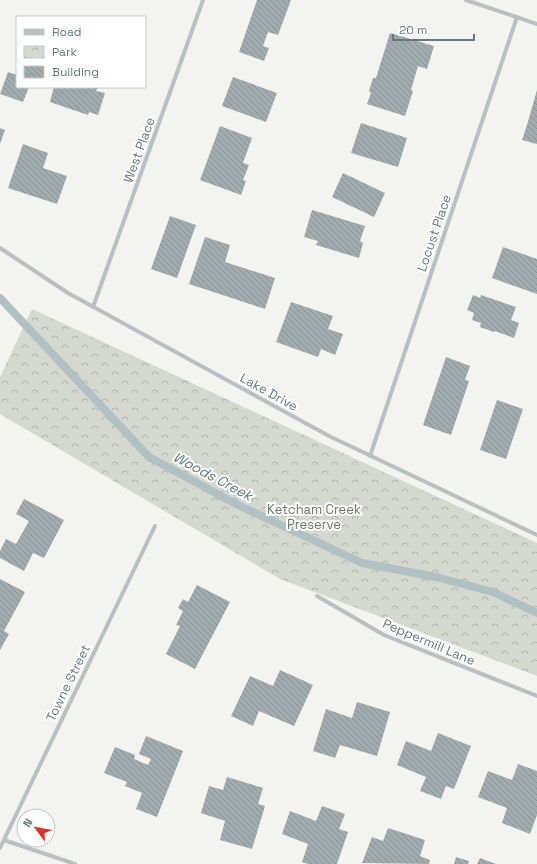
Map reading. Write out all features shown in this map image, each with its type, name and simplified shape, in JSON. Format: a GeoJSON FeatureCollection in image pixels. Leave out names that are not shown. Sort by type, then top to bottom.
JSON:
{"type":"FeatureCollection","features":[{"type":"Feature","properties":{"kind":"street","name":"West Place"},"geometry":{"type":"LineString","coordinates":[[93,307],[203,0]]}},
{"type":"Feature","properties":{"kind":"street"},"geometry":{"type":"LineString","coordinates":[[466,0],[537,24]]}},
{"type":"Feature","properties":{"kind":"street","name":"Locust Place"},"geometry":{"type":"LineString","coordinates":[[370,456],[517,17]]}},
{"type":"Feature","properties":{"kind":"street","name":"Lake Drive"},"geometry":{"type":"LineString","coordinates":[[0,248],[68,293],[329,436],[537,535]]}},
{"type":"Feature","properties":{"kind":"street","name":"Towne Street"},"geometry":{"type":"LineString","coordinates":[[0,848],[155,526]]}},
{"type":"Feature","properties":{"kind":"street","name":"Peppermill Lane"},"geometry":{"type":"LineString","coordinates":[[317,596],[384,635],[537,696]]}},
{"type":"Feature","properties":{"kind":"street"},"geometry":{"type":"LineString","coordinates":[[4,840],[75,864]]}},
{"type":"Feature","properties":{"kind":"green space","name":"Ketcham Creek Preserve"},"geometry":{"type":"Polygon","coordinates":[[[32,309],[537,543],[537,676],[280,579],[0,414],[0,377],[32,309]]]}},
{"type":"Feature","properties":{"kind":"building"},"geometry":{"type":"Polygon","coordinates":[[[257,0],[291,0],[278,35],[268,32],[263,46],[269,48],[264,61],[239,52],[257,0]]]}},
{"type":"Feature","properties":{"kind":"building"},"geometry":{"type":"Polygon","coordinates":[[[390,33],[434,46],[427,69],[418,66],[411,90],[413,91],[405,116],[367,104],[371,93],[369,91],[373,78],[376,78],[390,33]]]}},
{"type":"Feature","properties":{"kind":"building"},"geometry":{"type":"Polygon","coordinates":[[[8,72],[16,75],[16,88],[29,88],[23,102],[0,94],[8,72]]]}},
{"type":"Feature","properties":{"kind":"building"},"geometry":{"type":"Polygon","coordinates":[[[233,77],[277,93],[266,122],[222,106],[233,77]]]}},
{"type":"Feature","properties":{"kind":"building"},"geometry":{"type":"Polygon","coordinates":[[[54,88],[98,88],[96,91],[105,93],[98,115],[89,112],[88,115],[50,102],[54,88]]]}},
{"type":"Feature","properties":{"kind":"building"},"geometry":{"type":"Polygon","coordinates":[[[537,90],[537,144],[522,140],[537,90]]]}},
{"type":"Feature","properties":{"kind":"building"},"geometry":{"type":"Polygon","coordinates":[[[361,123],[407,138],[398,167],[351,153],[361,123]]]}},
{"type":"Feature","properties":{"kind":"building"},"geometry":{"type":"Polygon","coordinates":[[[220,126],[252,138],[243,163],[249,165],[243,180],[246,181],[241,195],[200,180],[220,126]]]}},
{"type":"Feature","properties":{"kind":"building"},"geometry":{"type":"Polygon","coordinates":[[[0,128],[5,130],[0,144],[0,128]]]}},
{"type":"Feature","properties":{"kind":"building"},"geometry":{"type":"Polygon","coordinates":[[[23,144],[48,153],[43,168],[67,176],[57,204],[8,188],[23,144]]]}},
{"type":"Feature","properties":{"kind":"building"},"geometry":{"type":"Polygon","coordinates":[[[343,173],[385,193],[374,217],[332,197],[343,173]]]}},
{"type":"Feature","properties":{"kind":"building"},"geometry":{"type":"Polygon","coordinates":[[[312,210],[365,226],[360,241],[363,243],[359,258],[316,245],[318,241],[304,237],[312,210]]]}},
{"type":"Feature","properties":{"kind":"building"},"geometry":{"type":"Polygon","coordinates":[[[170,216],[196,225],[177,278],[151,269],[170,216]]]}},
{"type":"Feature","properties":{"kind":"building"},"geometry":{"type":"Polygon","coordinates":[[[205,237],[230,245],[225,262],[275,278],[265,309],[189,284],[205,237]]]}},
{"type":"Feature","properties":{"kind":"building"},"geometry":{"type":"Polygon","coordinates":[[[503,247],[537,259],[537,294],[492,278],[503,247]]]}},
{"type":"Feature","properties":{"kind":"building"},"geometry":{"type":"Polygon","coordinates":[[[473,295],[480,298],[481,295],[516,307],[511,320],[519,323],[514,338],[480,327],[481,323],[472,320],[474,313],[467,310],[473,295]]]}},
{"type":"Feature","properties":{"kind":"building"},"geometry":{"type":"Polygon","coordinates":[[[291,302],[333,316],[328,329],[343,334],[335,355],[321,349],[318,357],[276,342],[291,302]]]}},
{"type":"Feature","properties":{"kind":"building"},"geometry":{"type":"Polygon","coordinates":[[[446,357],[470,366],[465,380],[469,381],[451,435],[423,425],[446,357]]]}},
{"type":"Feature","properties":{"kind":"building"},"geometry":{"type":"Polygon","coordinates":[[[497,400],[523,409],[506,459],[480,450],[497,400]]]}},
{"type":"Feature","properties":{"kind":"building"},"geometry":{"type":"Polygon","coordinates":[[[24,499],[64,520],[44,558],[33,553],[24,571],[0,558],[0,551],[6,539],[16,544],[29,521],[16,514],[24,499]]]}},
{"type":"Feature","properties":{"kind":"building"},"geometry":{"type":"Polygon","coordinates":[[[0,579],[25,592],[4,631],[9,634],[0,650],[0,579]]]}},
{"type":"Feature","properties":{"kind":"building"},"geometry":{"type":"Polygon","coordinates":[[[197,585],[230,602],[195,669],[166,654],[180,626],[176,625],[183,611],[178,608],[183,599],[188,602],[197,585]]]}},
{"type":"Feature","properties":{"kind":"building"},"geometry":{"type":"Polygon","coordinates":[[[280,670],[313,685],[294,726],[259,711],[253,726],[231,716],[250,676],[273,686],[280,670]]]}},
{"type":"Feature","properties":{"kind":"building"},"geometry":{"type":"Polygon","coordinates":[[[357,702],[390,712],[377,756],[340,745],[335,758],[313,751],[326,709],[352,718],[357,702]]]}},
{"type":"Feature","properties":{"kind":"building"},"geometry":{"type":"Polygon","coordinates":[[[438,733],[471,746],[454,789],[446,786],[441,799],[420,791],[426,777],[397,765],[406,741],[431,751],[438,733]]]}},
{"type":"Feature","properties":{"kind":"building"},"geometry":{"type":"Polygon","coordinates":[[[146,736],[183,751],[157,817],[136,809],[142,793],[125,786],[127,782],[104,773],[115,747],[135,755],[134,759],[148,765],[151,759],[139,754],[146,736]]]}},
{"type":"Feature","properties":{"kind":"building"},"geometry":{"type":"Polygon","coordinates":[[[518,764],[537,771],[537,815],[530,834],[502,823],[507,808],[478,797],[488,771],[512,780],[518,764]]]}},
{"type":"Feature","properties":{"kind":"building"},"geometry":{"type":"Polygon","coordinates":[[[227,777],[263,788],[258,804],[265,806],[252,849],[220,840],[225,821],[201,813],[209,786],[223,790],[227,777]]]}},
{"type":"Feature","properties":{"kind":"building"},"geometry":{"type":"Polygon","coordinates":[[[322,806],[345,814],[339,829],[348,832],[337,864],[308,864],[302,862],[308,844],[282,834],[290,811],[316,821],[322,806]]]}},
{"type":"Feature","properties":{"kind":"building"},"geometry":{"type":"Polygon","coordinates":[[[388,828],[425,840],[420,856],[430,860],[429,864],[362,863],[372,837],[383,841],[388,828]]]}},
{"type":"Feature","properties":{"kind":"building"},"geometry":{"type":"Polygon","coordinates":[[[456,857],[469,861],[468,864],[454,864],[456,857]]]}},
{"type":"Feature","properties":{"kind":"building"},"geometry":{"type":"Polygon","coordinates":[[[480,858],[496,864],[477,864],[480,858]]]}},
{"type":"Feature","properties":{"kind":"waterway","name":"Woods Creek"},"geometry":{"type":"LineString","coordinates":[[0,298],[149,457],[234,503],[362,563],[436,577],[493,592],[537,613]]}}]}
